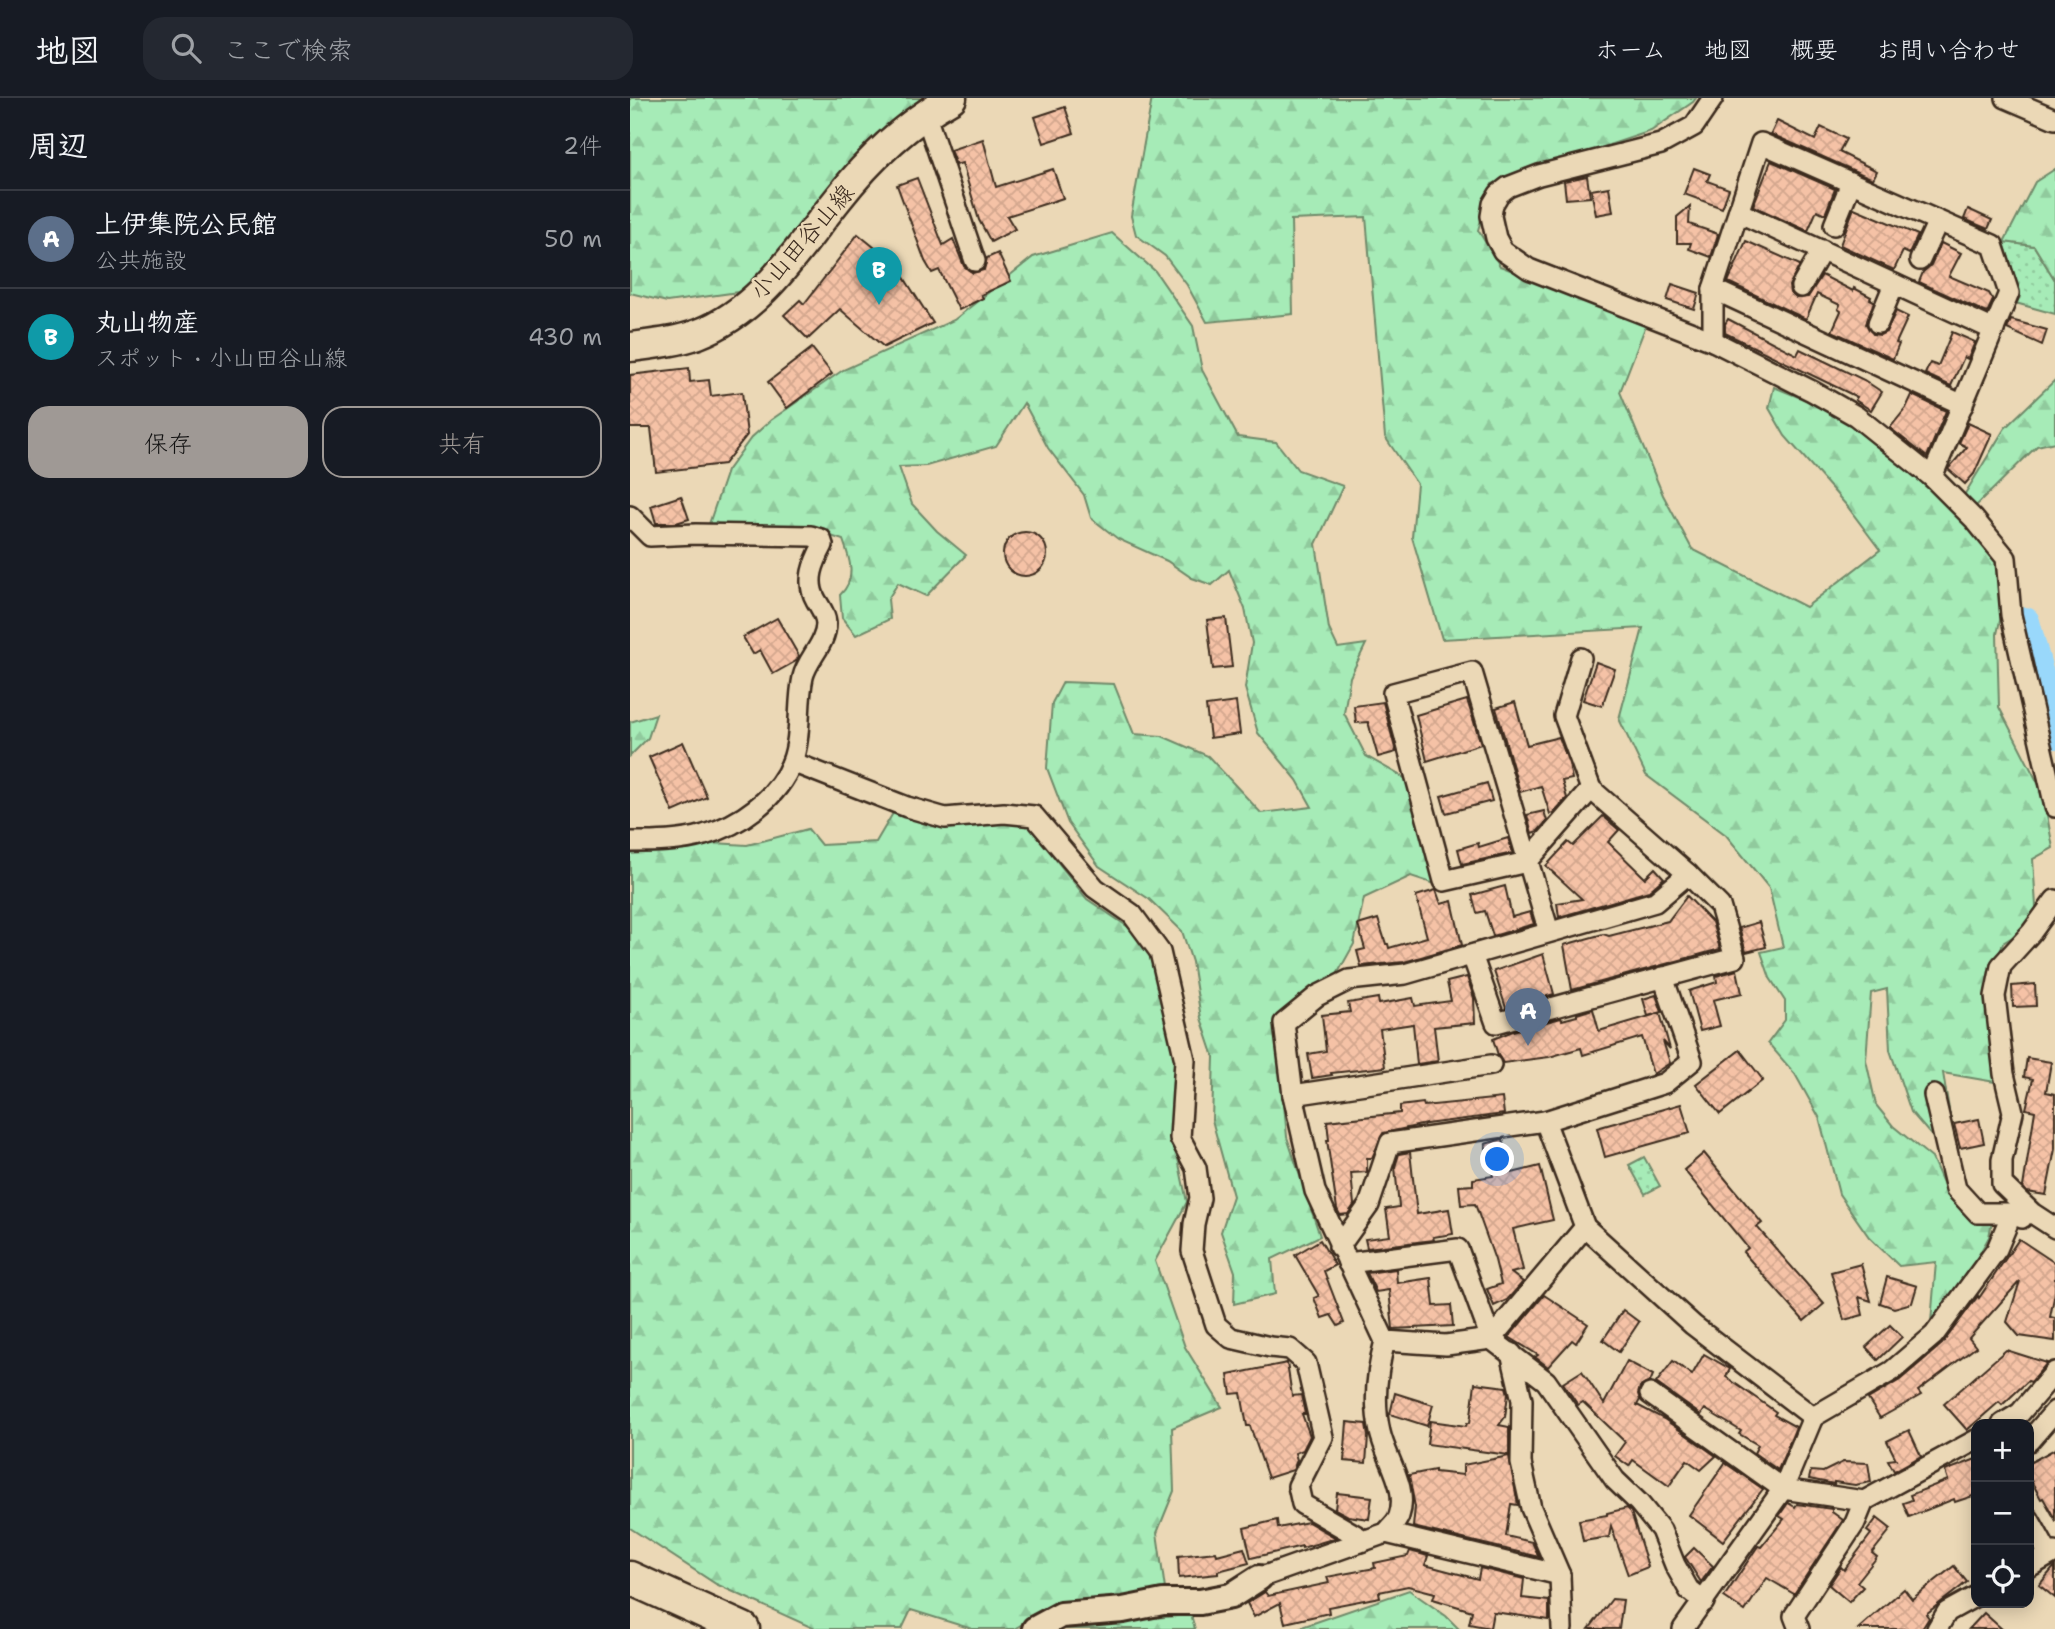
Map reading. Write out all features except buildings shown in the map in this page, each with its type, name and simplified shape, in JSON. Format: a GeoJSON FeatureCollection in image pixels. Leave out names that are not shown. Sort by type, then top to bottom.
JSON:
{"type":"FeatureCollection","features":[{"type":"Feature","properties":{"kind":"main road","name":"小山田谷山線"},"geometry":{"type":"LineString","coordinates":[[630,347],[669,342],[699,333],[733,316],[754,300],[800,249],[839,197],[889,143],[925,113],[953,98]]}},
{"type":"Feature","properties":{"kind":"main road"},"geometry":{"type":"LineString","coordinates":[[630,1578],[743,1629]]}},
{"type":"Feature","properties":{"kind":"street"},"geometry":{"type":"LineString","coordinates":[[1713,98],[1694,126],[1661,145],[1559,169],[1508,187],[1499,194],[1493,204],[1496,238],[1503,251],[1529,269],[1713,341],[1856,416],[1932,477],[1974,519],[2006,558],[2011,615],[2055,807]]}},
{"type":"Feature","properties":{"kind":"street"},"geometry":{"type":"LineString","coordinates":[[2006,98],[2055,118]]}},
{"type":"Feature","properties":{"kind":"street"},"geometry":{"type":"LineString","coordinates":[[925,113],[975,261]]}},
{"type":"Feature","properties":{"kind":"street"},"geometry":{"type":"LineString","coordinates":[[1713,341],[1713,289],[1761,144],[1993,245],[2009,293],[1932,477]]}},
{"type":"Feature","properties":{"kind":"street"},"geometry":{"type":"LineString","coordinates":[[1834,225],[1851,183]]}},
{"type":"Feature","properties":{"kind":"street"},"geometry":{"type":"LineString","coordinates":[[1738,212],[1994,330]]}},
{"type":"Feature","properties":{"kind":"street"},"geometry":{"type":"LineString","coordinates":[[1920,260],[1938,221]]}},
{"type":"Feature","properties":{"kind":"street"},"geometry":{"type":"LineString","coordinates":[[1801,288],[1822,250]]}},
{"type":"Feature","properties":{"kind":"street"},"geometry":{"type":"LineString","coordinates":[[1878,323],[1894,284]]}},
{"type":"Feature","properties":{"kind":"street"},"geometry":{"type":"LineString","coordinates":[[1713,289],[1963,405]]}},
{"type":"Feature","properties":{"kind":"street"},"geometry":{"type":"LineString","coordinates":[[630,516],[650,536],[811,536],[821,540],[823,545],[811,569],[811,592],[826,622],[825,633],[803,676],[792,762],[772,793],[753,811],[704,835],[630,842]]}},
{"type":"Feature","properties":{"kind":"street"},"geometry":{"type":"LineString","coordinates":[[1472,955],[1496,1023],[1735,958],[1720,906],[1688,874],[1591,789],[1564,716],[1581,658]]}},
{"type":"Feature","properties":{"kind":"street"},"geometry":{"type":"LineString","coordinates":[[1549,932],[1527,862],[1472,672],[1393,693],[1444,881],[1527,862],[1591,789]]}},
{"type":"Feature","properties":{"kind":"street"},"geometry":{"type":"LineString","coordinates":[[792,762],[907,807],[945,818],[1004,813],[1034,816],[1095,888],[1132,914],[1160,953],[1185,1060],[1180,1138],[1196,1168],[1200,1198],[1192,1251],[1216,1325],[1231,1338],[1290,1349],[1306,1363],[1323,1437],[1298,1486],[1302,1504],[1364,1540]]}},
{"type":"Feature","properties":{"kind":"street"},"geometry":{"type":"LineString","coordinates":[[1386,1533],[1399,1517],[1402,1496],[1380,1431],[1378,1369],[1385,1340],[1315,1191],[1293,1095],[1284,1023],[1317,996],[1349,980],[1405,974],[1655,902],[1688,874]]}},
{"type":"Feature","properties":{"kind":"street"},"geometry":{"type":"LineString","coordinates":[[2055,900],[2031,933],[2001,966],[1995,996],[2004,1074],[2013,1112],[2002,1160],[2002,1184],[2032,1213],[2055,1228]]}},
{"type":"Feature","properties":{"kind":"street"},"geometry":{"type":"LineString","coordinates":[[1344,1255],[1369,1205],[1390,1143],[1545,1121],[1665,1083],[1692,1061],[1664,977]]}},
{"type":"Feature","properties":{"kind":"street"},"geometry":{"type":"LineString","coordinates":[[1293,1095],[1491,1065]]}},
{"type":"Feature","properties":{"kind":"street"},"geometry":{"type":"LineString","coordinates":[[1934,1095],[1956,1189],[1978,1213],[2012,1213],[2055,1234]]}},
{"type":"Feature","properties":{"kind":"street"},"geometry":{"type":"LineString","coordinates":[[1545,1121],[1585,1227],[1693,1325],[1813,1418]]}},
{"type":"Feature","properties":{"kind":"street"},"geometry":{"type":"LineString","coordinates":[[1683,1629],[1783,1489],[1813,1418],[1892,1370],[1934,1335],[1997,1249],[2012,1213]]}},
{"type":"Feature","properties":{"kind":"street"},"geometry":{"type":"LineString","coordinates":[[1385,1340],[1446,1345],[1491,1339],[1585,1227]]}},
{"type":"Feature","properties":{"kind":"street"},"geometry":{"type":"LineString","coordinates":[[1344,1255],[1458,1249],[1491,1339],[1546,1381],[1615,1480],[1639,1503],[1661,1531],[1689,1590],[1704,1602]]}},
{"type":"Feature","properties":{"kind":"street"},"geometry":{"type":"LineString","coordinates":[[1511,1353],[1522,1400],[1521,1463],[1531,1508],[1559,1575],[1562,1629]]}},
{"type":"Feature","properties":{"kind":"street"},"geometry":{"type":"LineString","coordinates":[[2010,1419],[2020,1413],[2055,1372]]}},
{"type":"Feature","properties":{"kind":"street"},"geometry":{"type":"LineString","coordinates":[[1650,1394],[1783,1489],[1864,1501]]}},
{"type":"Feature","properties":{"kind":"street"},"geometry":{"type":"LineString","coordinates":[[2034,1435],[2055,1411]]}},
{"type":"Feature","properties":{"kind":"street"},"geometry":{"type":"LineString","coordinates":[[1799,1629],[1794,1616],[1854,1523],[1864,1501],[1971,1443]]}},
{"type":"Feature","properties":{"kind":"street"},"geometry":{"type":"LineString","coordinates":[[2034,1527],[2052,1554],[2034,1564]]}},
{"type":"Feature","properties":{"kind":"street"},"geometry":{"type":"LineString","coordinates":[[1035,1629],[1061,1615],[1123,1610],[1163,1602],[1200,1602],[1231,1596],[1259,1578],[1386,1533],[1559,1575]]}},
{"type":"Feature","properties":{"kind":"street"},"geometry":{"type":"LineString","coordinates":[[1937,1629],[1947,1612],[1971,1600]]}},
{"type":"Feature","properties":{"kind":"green space"},"geometry":{"type":"Polygon","coordinates":[[[630,98],[923,98],[896,120],[772,266],[738,292],[667,302],[630,293],[630,98]]]}},
{"type":"Feature","properties":{"kind":"green space"},"geometry":{"type":"Polygon","coordinates":[[[1152,98],[1696,98],[1651,131],[1492,184],[1478,230],[1500,266],[1646,325],[1620,392],[1663,495],[1692,549],[1806,607],[1880,550],[1847,506],[1785,436],[1769,408],[1774,387],[1806,400],[1854,426],[1909,468],[1945,500],[1998,563],[2006,593],[1997,634],[1999,707],[2043,793],[2053,848],[2033,859],[2037,922],[2003,943],[1988,987],[1995,1082],[1943,1073],[1955,1146],[1947,1154],[1911,1112],[1890,1050],[1887,989],[1871,993],[1866,1060],[1876,1105],[1893,1126],[1932,1158],[1945,1187],[1965,1203],[1993,1216],[1989,1237],[1976,1260],[1931,1322],[1936,1262],[1899,1266],[1869,1237],[1839,1194],[1819,1117],[1795,1074],[1768,1043],[1785,1020],[1785,1001],[1770,978],[1761,952],[1783,947],[1769,888],[1726,835],[1646,775],[1619,719],[1643,628],[1442,639],[1412,537],[1417,484],[1385,437],[1366,217],[1291,220],[1293,314],[1207,322],[1187,285],[1165,256],[1136,235],[1131,216],[1152,98]]]}},
{"type":"Feature","properties":{"kind":"green space"},"geometry":{"type":"Polygon","coordinates":[[[2055,169],[2055,280],[2034,246],[2004,242],[2035,182],[2055,169]]]}},
{"type":"Feature","properties":{"kind":"green space"},"geometry":{"type":"Polygon","coordinates":[[[1112,233],[1155,271],[1193,326],[1202,370],[1238,437],[1276,442],[1298,470],[1343,486],[1316,544],[1329,629],[1338,648],[1366,644],[1350,677],[1344,713],[1366,756],[1406,779],[1438,885],[1411,876],[1364,898],[1354,944],[1335,978],[1276,1016],[1287,1137],[1320,1236],[1272,1259],[1275,1294],[1234,1304],[1235,1272],[1221,1232],[1233,1196],[1212,1120],[1214,1057],[1201,1018],[1192,962],[1182,931],[1149,899],[1099,866],[1068,823],[1047,768],[1052,703],[1063,682],[1114,684],[1134,734],[1162,736],[1208,756],[1261,813],[1312,807],[1297,780],[1258,733],[1245,688],[1252,643],[1245,609],[1229,570],[1212,585],[1192,578],[1167,561],[1118,539],[1091,518],[1084,495],[1048,448],[1024,403],[996,446],[926,466],[899,467],[912,504],[937,531],[966,555],[926,596],[898,583],[888,599],[890,619],[856,635],[842,618],[840,595],[850,576],[848,554],[843,540],[825,534],[709,524],[727,471],[751,438],[771,420],[843,370],[954,320],[1033,257],[1112,233]]]}},
{"type":"Feature","properties":{"kind":"green space"},"geometry":{"type":"Polygon","coordinates":[[[2004,242],[2034,246],[2055,280],[2055,314],[2012,302],[2018,288],[2004,242]]]}},
{"type":"Feature","properties":{"kind":"green space"},"geometry":{"type":"Polygon","coordinates":[[[2055,380],[2055,442],[2037,446],[1975,507],[1963,497],[2005,428],[2055,380]]]}},
{"type":"Feature","properties":{"kind":"green space"},"geometry":{"type":"Polygon","coordinates":[[[656,714],[648,738],[630,756],[630,722],[656,714]]]}},
{"type":"Feature","properties":{"kind":"green space"},"geometry":{"type":"Polygon","coordinates":[[[896,808],[1032,824],[1087,899],[1143,937],[1171,1018],[1177,1091],[1172,1130],[1187,1202],[1155,1261],[1185,1347],[1222,1407],[1172,1428],[1174,1491],[1157,1533],[1165,1589],[1095,1605],[1050,1608],[1014,1629],[972,1629],[911,1610],[902,1629],[815,1629],[716,1584],[630,1528],[630,854],[674,851],[714,843],[747,845],[808,829],[821,845],[876,842],[896,808]]]}},
{"type":"Feature","properties":{"kind":"green space"},"geometry":{"type":"Polygon","coordinates":[[[1644,1157],[1660,1186],[1645,1194],[1629,1165],[1644,1157]]]}},
{"type":"Feature","properties":{"kind":"green space"},"geometry":{"type":"Polygon","coordinates":[[[1409,1590],[1446,1616],[1459,1629],[1296,1629],[1409,1590]]]}},
{"type":"Feature","properties":{"kind":"green space"},"geometry":{"type":"Polygon","coordinates":[[[1191,1615],[1195,1629],[1054,1629],[1086,1623],[1191,1615]]]}},
{"type":"Feature","properties":{"kind":"waterway"},"geometry":{"type":"LineString","coordinates":[[2025,622],[2055,734]]}},
{"type":"Feature","properties":{"kind":"place","name":"丸山物産"},"geometry":{"type":"Point","coordinates":[879,305]}},
{"type":"Feature","properties":{"kind":"place","name":"上伊集院公民館"},"geometry":{"type":"Point","coordinates":[1528,1046]}}]}
